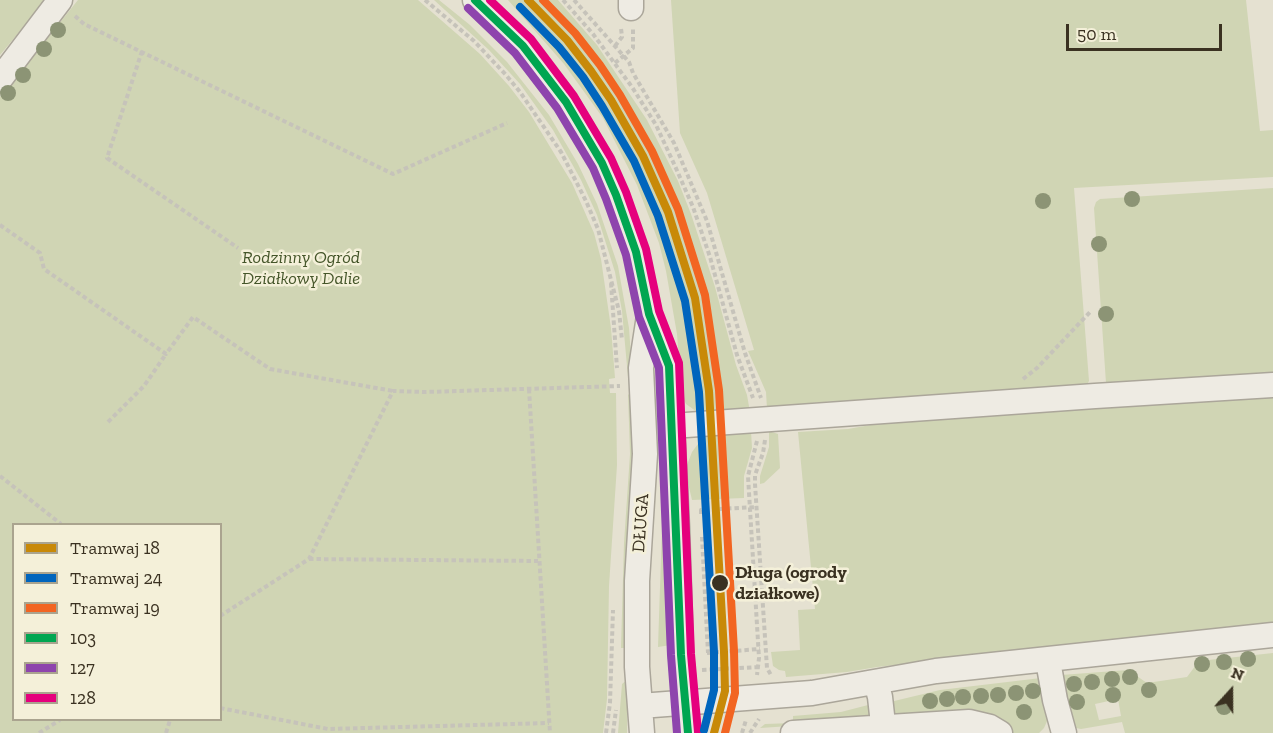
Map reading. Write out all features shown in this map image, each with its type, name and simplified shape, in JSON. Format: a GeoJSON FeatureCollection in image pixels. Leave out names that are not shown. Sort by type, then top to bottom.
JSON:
{"type":"FeatureCollection","features":[{"type":"Feature","properties":{"kind":"street","name":"DŁUGA"},"geometry":{"type":"LineString","coordinates":[[475,0],[523,46],[545,73],[585,132],[616,195],[636,252],[649,314],[669,366],[681,655],[688,733]]}},
{"type":"Feature","properties":{"kind":"street"},"geometry":{"type":"LineString","coordinates":[[0,79],[59,1]]}},
{"type":"Feature","properties":{"kind":"street","name":"DŁUGA"},"geometry":{"type":"LineString","coordinates":[[642,733],[638,667],[637,581],[645,454],[641,368],[649,314]]}},
{"type":"Feature","properties":{"kind":"street"},"geometry":{"type":"LineString","coordinates":[[672,426],[1095,396],[1273,386]]}},
{"type":"Feature","properties":{"kind":"street"},"geometry":{"type":"LineString","coordinates":[[640,706],[685,702],[763,688],[812,693],[936,671],[1273,635]]}},
{"type":"Feature","properties":{"kind":"street"},"geometry":{"type":"LineString","coordinates":[[1048,660],[1064,733]]}},
{"type":"Feature","properties":{"kind":"street"},"geometry":{"type":"LineString","coordinates":[[876,682],[884,730]]}},
{"type":"Feature","properties":{"kind":"street"},"geometry":{"type":"LineString","coordinates":[[793,733],[884,730],[969,722],[990,727],[1000,733]]}},
{"type":"Feature","properties":{"kind":"path"},"geometry":{"type":"LineString","coordinates":[[425,0],[474,41],[520,92],[561,152],[586,201],[598,229],[610,276],[618,394]]}},
{"type":"Feature","properties":{"kind":"path"},"geometry":{"type":"LineString","coordinates":[[563,0],[615,63],[656,125],[693,207],[753,404]]}},
{"type":"Feature","properties":{"kind":"path"},"geometry":{"type":"LineString","coordinates":[[574,0],[624,56],[674,143],[707,221],[745,353],[762,403]]}},
{"type":"Feature","properties":{"kind":"path"},"geometry":{"type":"LineString","coordinates":[[59,1],[84,24],[393,174],[507,123]]}},
{"type":"Feature","properties":{"kind":"path"},"geometry":{"type":"LineString","coordinates":[[615,63],[633,48],[631,4]]}},
{"type":"Feature","properties":{"kind":"path"},"geometry":{"type":"LineString","coordinates":[[142,51],[107,158],[238,248]]}},
{"type":"Feature","properties":{"kind":"path"},"geometry":{"type":"LineString","coordinates":[[0,225],[40,253],[44,269],[166,354]]}},
{"type":"Feature","properties":{"kind":"path"},"geometry":{"type":"LineString","coordinates":[[1019,381],[1037,368],[1090,312]]}},
{"type":"Feature","properties":{"kind":"path"},"geometry":{"type":"LineString","coordinates":[[108,422],[144,386],[193,317],[270,369],[393,391],[609,386]]}},
{"type":"Feature","properties":{"kind":"path"},"geometry":{"type":"LineString","coordinates":[[529,389],[550,733]]}},
{"type":"Feature","properties":{"kind":"path"},"geometry":{"type":"LineString","coordinates":[[222,615],[309,559],[393,391]]}},
{"type":"Feature","properties":{"kind":"path"},"geometry":{"type":"LineString","coordinates":[[750,733],[754,724],[764,713],[748,476],[755,452],[756,430]]}},
{"type":"Feature","properties":{"kind":"path"},"geometry":{"type":"LineString","coordinates":[[763,688],[772,678],[766,668],[755,475],[763,453],[765,437]]}},
{"type":"Feature","properties":{"kind":"path"},"geometry":{"type":"LineString","coordinates":[[0,476],[59,523]]}},
{"type":"Feature","properties":{"kind":"path"},"geometry":{"type":"LineString","coordinates":[[701,520],[701,510],[757,507]]}},
{"type":"Feature","properties":{"kind":"path"},"geometry":{"type":"LineString","coordinates":[[701,531],[708,653]]}},
{"type":"Feature","properties":{"kind":"path"},"geometry":{"type":"LineString","coordinates":[[309,559],[538,561]]}},
{"type":"Feature","properties":{"kind":"path"},"geometry":{"type":"LineString","coordinates":[[606,733],[610,703],[613,600]]}},
{"type":"Feature","properties":{"kind":"path"},"geometry":{"type":"LineString","coordinates":[[222,708],[328,729],[549,723]]}},
{"type":"Feature","properties":{"kind":"path"},"geometry":{"type":"LineString","coordinates":[[39,733],[58,721]]}},
{"type":"Feature","properties":{"kind":"green space"},"geometry":{"type":"Polygon","coordinates":[[[0,0],[46,0],[0,55],[0,0]]]}},
{"type":"Feature","properties":{"kind":"green space","name":"Rodzinny Ogród Działkowy Dalie"},"geometry":{"type":"Polygon","coordinates":[[[78,0],[418,0],[480,54],[529,112],[572,183],[594,233],[601,259],[611,328],[615,378],[609,379],[610,393],[616,393],[617,465],[609,586],[607,699],[603,733],[0,733],[0,97],[78,0]]]}},
{"type":"Feature","properties":{"kind":"green space"},"geometry":{"type":"Polygon","coordinates":[[[434,0],[439,0],[470,25],[507,62],[549,115],[578,164],[597,204],[618,266],[629,328],[632,370],[628,377],[622,311],[615,272],[597,215],[581,180],[553,130],[520,84],[489,50],[434,0]]]}},
{"type":"Feature","properties":{"kind":"green space"},"geometry":{"type":"Polygon","coordinates":[[[508,0],[558,0],[597,45],[647,120],[678,181],[691,214],[715,287],[750,412],[700,414],[686,404],[682,396],[677,334],[666,271],[659,243],[637,185],[603,118],[564,64],[508,0]]]}},
{"type":"Feature","properties":{"kind":"green space"},"geometry":{"type":"Polygon","coordinates":[[[671,0],[1246,0],[1260,131],[1273,130],[1273,177],[1074,188],[1089,381],[1085,388],[877,403],[837,401],[767,409],[766,392],[748,351],[754,350],[707,193],[680,133],[671,0]]]}},
{"type":"Feature","properties":{"kind":"green space"},"geometry":{"type":"Polygon","coordinates":[[[1273,188],[1273,376],[1106,383],[1094,208],[1096,202],[1100,199],[1273,188]]]}},
{"type":"Feature","properties":{"kind":"green space"},"geometry":{"type":"Polygon","coordinates":[[[1273,393],[1273,623],[847,672],[786,677],[785,671],[773,666],[771,652],[800,650],[798,610],[815,609],[798,432],[848,429],[893,421],[1273,393]]]}},
{"type":"Feature","properties":{"kind":"green space"},"geometry":{"type":"Polygon","coordinates":[[[628,394],[632,398],[634,428],[627,544],[625,648],[621,648],[624,543],[630,454],[628,394]]]}},
{"type":"Feature","properties":{"kind":"green space"},"geometry":{"type":"Polygon","coordinates":[[[751,431],[752,448],[744,476],[744,498],[692,500],[687,465],[698,444],[707,436],[751,431]]]}},
{"type":"Feature","properties":{"kind":"green space"},"geometry":{"type":"Polygon","coordinates":[[[769,431],[778,434],[780,468],[760,484],[760,476],[769,447],[769,431]]]}},
{"type":"Feature","properties":{"kind":"green space"},"geometry":{"type":"Polygon","coordinates":[[[662,527],[665,527],[671,645],[658,647],[662,527]]]}},
{"type":"Feature","properties":{"kind":"green space"},"geometry":{"type":"Polygon","coordinates":[[[1273,653],[1273,733],[1125,733],[1122,722],[1081,729],[1073,725],[1061,675],[1128,670],[1147,683],[1187,677],[1199,661],[1273,653]],[[1118,699],[1095,704],[1099,720],[1121,716],[1118,699]]]}},
{"type":"Feature","properties":{"kind":"green space"},"geometry":{"type":"Polygon","coordinates":[[[1041,678],[1048,719],[1039,733],[1009,733],[895,718],[890,702],[940,690],[1041,678]]]}},
{"type":"Feature","properties":{"kind":"green space"},"geometry":{"type":"Polygon","coordinates":[[[628,679],[627,733],[618,733],[622,684],[628,679]]]}},
{"type":"Feature","properties":{"kind":"green space"},"geometry":{"type":"Polygon","coordinates":[[[872,704],[874,712],[866,721],[760,728],[765,724],[793,723],[793,716],[841,712],[872,704]]]}},
{"type":"Feature","properties":{"kind":"tram line","name":"18"},"geometry":{"type":"LineString","coordinates":[[528,0],[567,40],[591,71],[611,100],[643,156],[668,212],[695,298],[709,391],[724,652],[725,691],[714,733]]}},
{"type":"Feature","properties":{"kind":"tram line","name":"19"},"geometry":{"type":"LineString","coordinates":[[543,0],[575,33],[600,65],[652,151],[678,209],[705,295],[719,390],[734,651],[735,693],[725,733]]}},
{"type":"Feature","properties":{"kind":"tram line","name":"24"},"geometry":{"type":"LineString","coordinates":[[520,7],[559,47],[583,77],[634,161],[658,216],[685,301],[699,392],[714,652],[714,690],[704,730]]}},
{"type":"Feature","properties":{"kind":"transit line","name":"103"},"geometry":{"type":"LineString","coordinates":[[475,0],[523,46],[566,102],[602,163],[636,252],[649,314],[669,366],[681,655],[688,733]]}},
{"type":"Feature","properties":{"kind":"transit line","name":"128"},"geometry":{"type":"LineString","coordinates":[[490,0],[531,39],[574,96],[611,158],[646,249],[659,311],[679,363],[691,654],[698,732]]}},
{"type":"Feature","properties":{"kind":"transit line","name":"127"},"geometry":{"type":"LineString","coordinates":[[468,8],[515,53],[557,108],[593,168],[626,255],[639,317],[659,368],[671,655],[677,733]]}},
{"type":"Feature","properties":{"kind":"place","name":"Długa (ogrody działkowe)"},"geometry":{"type":"Point","coordinates":[720,583]}}]}
